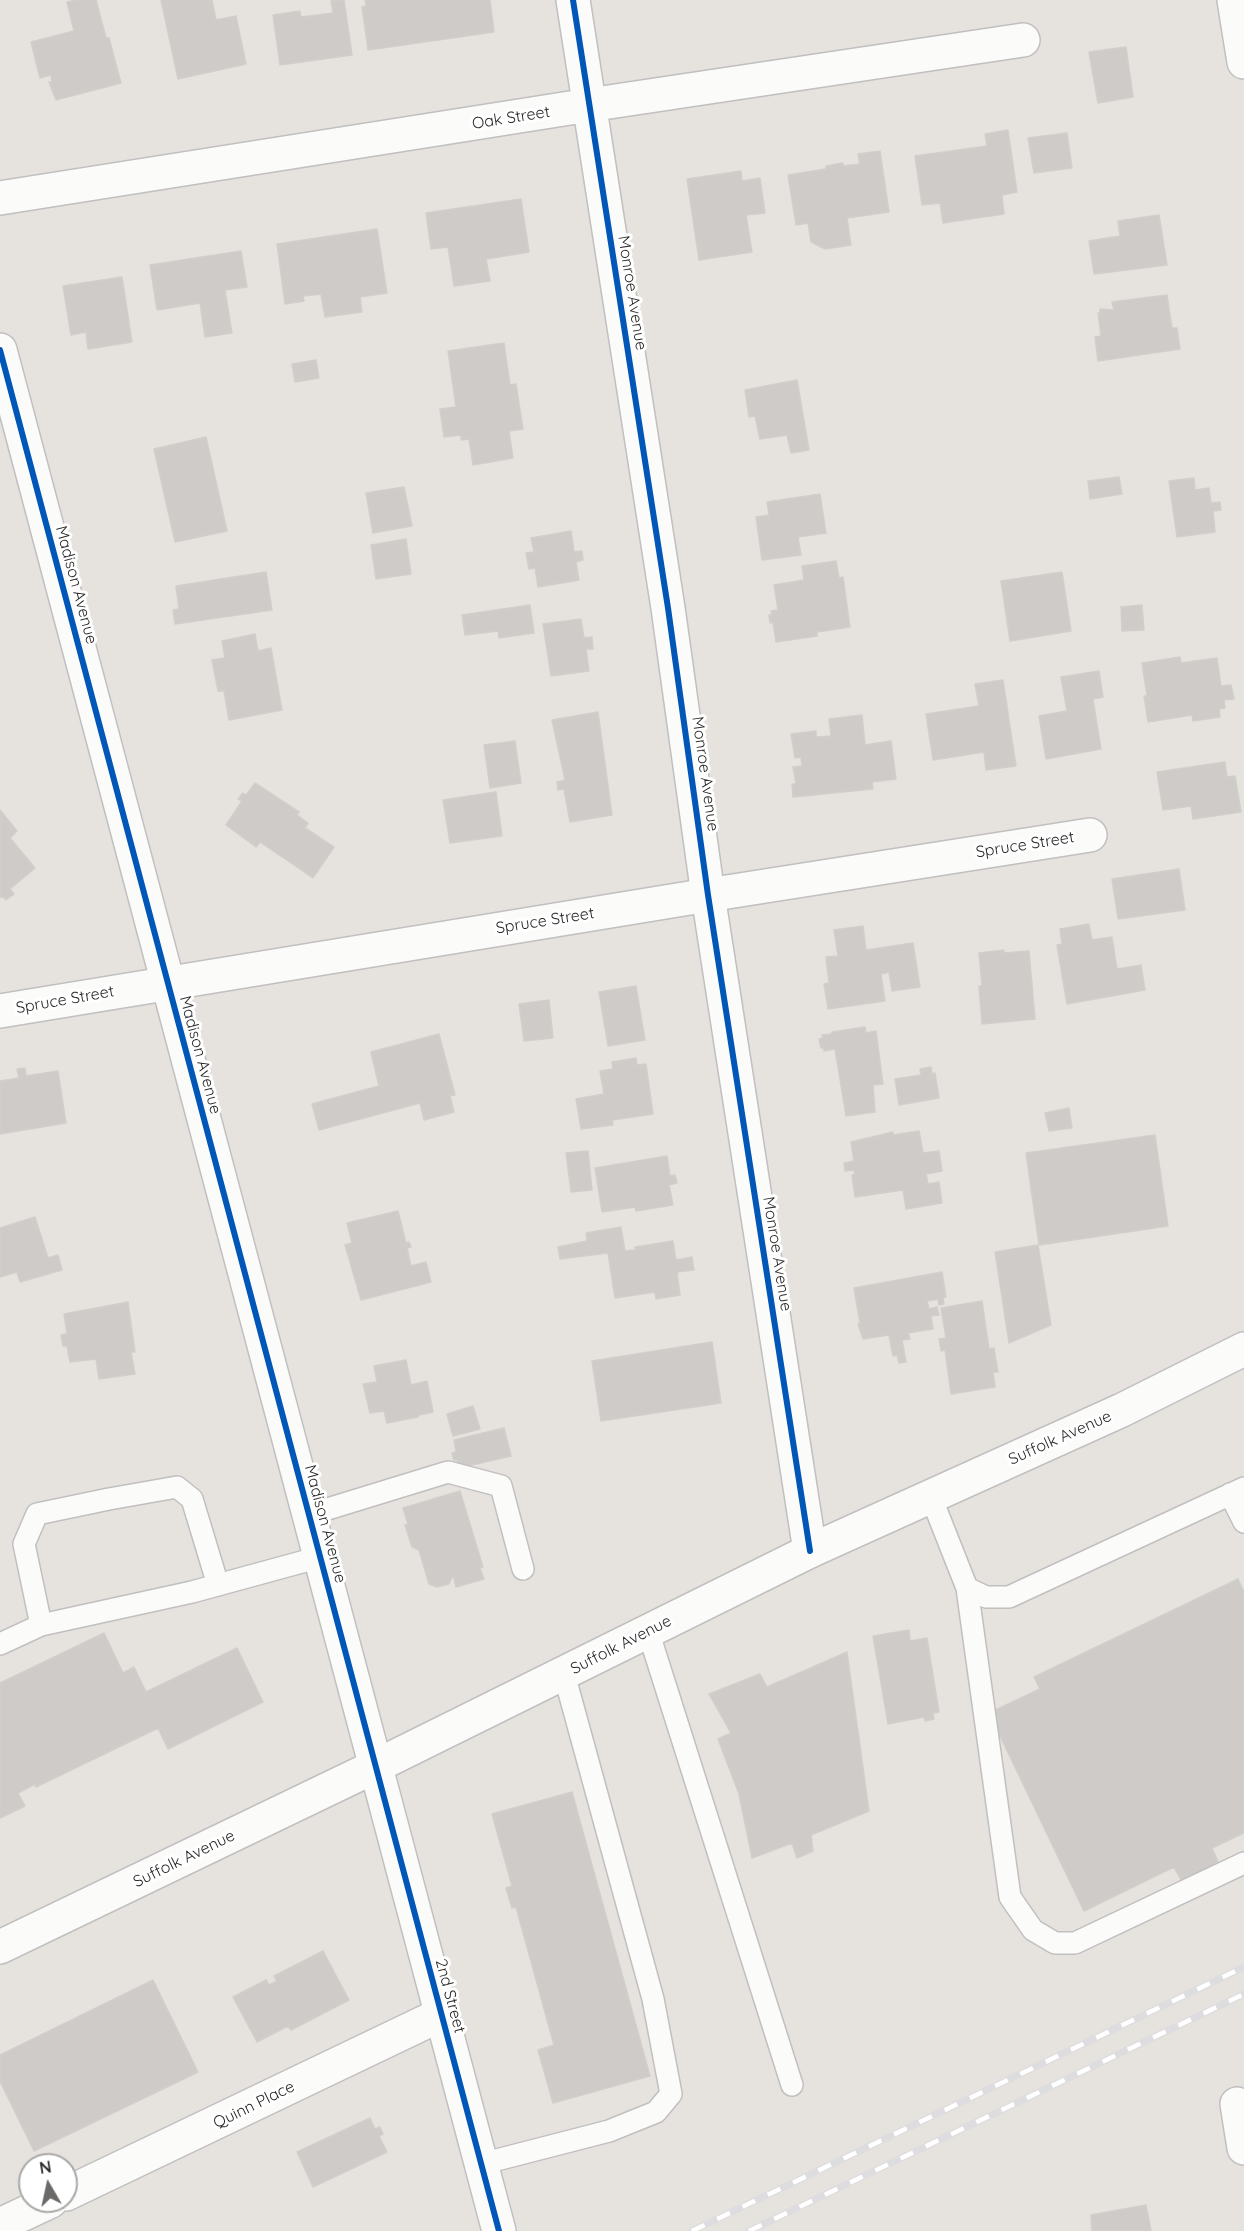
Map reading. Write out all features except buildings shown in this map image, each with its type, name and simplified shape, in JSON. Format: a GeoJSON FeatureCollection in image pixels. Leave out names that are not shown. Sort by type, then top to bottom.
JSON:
{"type":"FeatureCollection","features":[{"type":"Feature","properties":{"kind":"street","name":"Monroe Avenue"},"geometry":{"type":"LineString","coordinates":[[573,0],[668,608],[708,895],[810,1551]]}},
{"type":"Feature","properties":{"kind":"street"},"geometry":{"type":"LineString","coordinates":[[1234,0],[1244,62]]}},
{"type":"Feature","properties":{"kind":"street","name":"Oak Street"},"geometry":{"type":"LineString","coordinates":[[0,198],[589,105],[1023,40]]}},
{"type":"Feature","properties":{"kind":"street","name":"Madison Avenue"},"geometry":{"type":"LineString","coordinates":[[0,350],[376,1767]]}},
{"type":"Feature","properties":{"kind":"street","name":"Spruce Street"},"geometry":{"type":"LineString","coordinates":[[0,1011],[1090,835]]}},
{"type":"Feature","properties":{"kind":"street","name":"Suffolk Avenue"},"geometry":{"type":"LineString","coordinates":[[0,1947],[376,1767],[810,1551],[1122,1410],[1244,1349]]}},
{"type":"Feature","properties":{"kind":"street","name":"2nd Street"},"geometry":{"type":"LineString","coordinates":[[376,1767],[499,2231]]}},
{"type":"Feature","properties":{"kind":"street","name":"Quinn Place"},"geometry":{"type":"LineString","coordinates":[[78,2188],[440,2014]]}},
{"type":"Feature","properties":{"kind":"street"},"geometry":{"type":"LineString","coordinates":[[1237,2104],[1244,2148]]}},
{"type":"Feature","properties":{"kind":"street"},"geometry":{"type":"LineString","coordinates":[[0,2225],[26,2213]]}},
{"type":"Feature","properties":{"kind":"lane"},"geometry":{"type":"LineString","coordinates":[[308,1515],[448,1472],[501,1486],[523,1569]]}},
{"type":"Feature","properties":{"kind":"lane"},"geometry":{"type":"LineString","coordinates":[[41,1625],[24,1544],[37,1514],[177,1487],[192,1499],[218,1584]]}},
{"type":"Feature","properties":{"kind":"lane"},"geometry":{"type":"LineString","coordinates":[[967,1588],[986,1597],[1009,1598],[1237,1491],[1244,1522]]}},
{"type":"Feature","properties":{"kind":"lane"},"geometry":{"type":"LineString","coordinates":[[931,1497],[967,1588],[1010,1898],[1033,1930],[1055,1943],[1075,1943],[1244,1863]]}},
{"type":"Feature","properties":{"kind":"lane"},"geometry":{"type":"LineString","coordinates":[[0,1644],[41,1625],[218,1584],[320,1557]]}},
{"type":"Feature","properties":{"kind":"lane"},"geometry":{"type":"LineString","coordinates":[[648,1632],[792,2085]]}},
{"type":"Feature","properties":{"kind":"lane"},"geometry":{"type":"LineString","coordinates":[[481,2164],[609,2131],[656,2112],[671,2094],[653,1999],[564,1674]]}},
{"type":"Feature","properties":{"kind":"railway"},"geometry":{"type":"LineString","coordinates":[[692,2231],[1244,1967]]}},
{"type":"Feature","properties":{"kind":"railway"},"geometry":{"type":"LineString","coordinates":[[749,2231],[1244,1994]]}},
{"type":"Feature","properties":{"kind":"cycle path"},"geometry":{"type":"LineString","coordinates":[[573,0],[668,608],[708,895],[810,1551]]}},
{"type":"Feature","properties":{"kind":"cycle path"},"geometry":{"type":"LineString","coordinates":[[0,350],[499,2231]]}}]}
